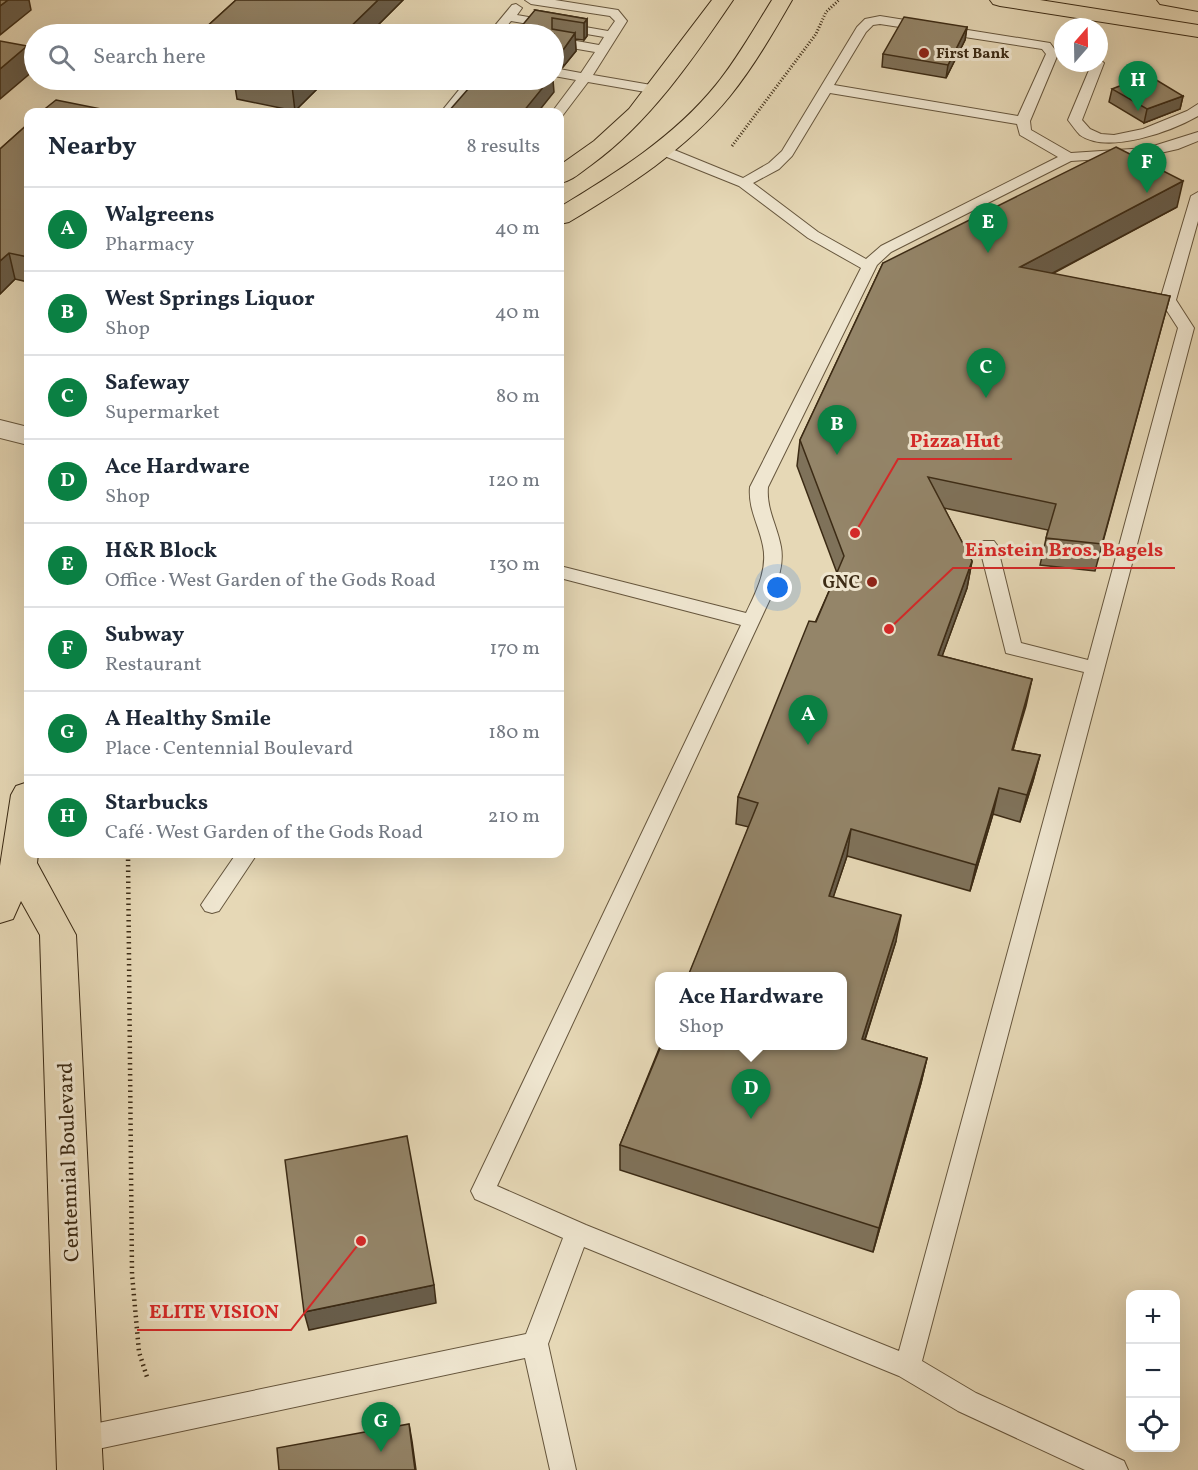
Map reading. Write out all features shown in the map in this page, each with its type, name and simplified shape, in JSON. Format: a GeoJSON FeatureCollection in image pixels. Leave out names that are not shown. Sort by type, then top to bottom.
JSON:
{"type":"FeatureCollection","features":[{"type":"Feature","properties":{"kind":"main road"},"geometry":{"type":"LineString","coordinates":[[564,173],[602,146],[638,114],[723,0]]}},
{"type":"Feature","properties":{"kind":"main road"},"geometry":{"type":"LineString","coordinates":[[564,214],[662,150],[696,120],[727,85],[782,0]]}},
{"type":"Feature","properties":{"kind":"main road"},"geometry":{"type":"LineString","coordinates":[[1000,0],[1198,31]]}},
{"type":"Feature","properties":{"kind":"main road"},"geometry":{"type":"LineString","coordinates":[[1167,0],[1198,5]]}},
{"type":"Feature","properties":{"kind":"main road"},"geometry":{"type":"LineString","coordinates":[[0,909],[19,863],[24,825]]}},
{"type":"Feature","properties":{"kind":"main road","name":"Centennial Boulevard"},"geometry":{"type":"LineString","coordinates":[[19,863],[58,935],[80,1455]]}},
{"type":"Feature","properties":{"kind":"street"},"geometry":{"type":"LineString","coordinates":[[0,429],[24,435]]}},
{"type":"Feature","properties":{"kind":"lane"},"geometry":{"type":"LineString","coordinates":[[502,24],[524,0]]}},
{"type":"Feature","properties":{"kind":"lane"},"geometry":{"type":"LineString","coordinates":[[531,0],[614,13],[621,21],[584,78],[561,108]]}},
{"type":"Feature","properties":{"kind":"lane"},"geometry":{"type":"LineString","coordinates":[[508,17],[548,24]]}},
{"type":"Feature","properties":{"kind":"lane"},"geometry":{"type":"LineString","coordinates":[[744,183],[774,166],[787,153],[861,30],[869,22],[891,20],[1046,46],[1052,54],[1023,121],[1025,132],[1068,157]]}},
{"type":"Feature","properties":{"kind":"lane"},"geometry":{"type":"LineString","coordinates":[[564,27],[612,35]]}},
{"type":"Feature","properties":{"kind":"lane"},"geometry":{"type":"LineString","coordinates":[[564,43],[602,50]]}},
{"type":"Feature","properties":{"kind":"lane"},"geometry":{"type":"LineString","coordinates":[[1094,72],[1075,120],[1079,127],[1088,134],[1117,140],[1141,134],[1192,114],[1198,108]]}},
{"type":"Feature","properties":{"kind":"lane"},"geometry":{"type":"LineString","coordinates":[[564,74],[657,90]]}},
{"type":"Feature","properties":{"kind":"lane"},"geometry":{"type":"LineString","coordinates":[[826,88],[1023,121]]}},
{"type":"Feature","properties":{"kind":"lane"},"geometry":{"type":"LineString","coordinates":[[450,108],[465,90]]}},
{"type":"Feature","properties":{"kind":"lane"},"geometry":{"type":"LineString","coordinates":[[1115,1470],[967,1402],[908,1367],[577,1233],[483,1191],[752,621],[772,568],[773,552],[757,502],[759,487],[869,267],[886,249],[1068,157],[1101,153],[1147,152],[1173,146],[1198,135]]}},
{"type":"Feature","properties":{"kind":"lane"},"geometry":{"type":"LineString","coordinates":[[662,150],[744,183],[813,235],[869,267]]}},
{"type":"Feature","properties":{"kind":"lane"},"geometry":{"type":"LineString","coordinates":[[1101,153],[1133,170]]}},
{"type":"Feature","properties":{"kind":"lane"},"geometry":{"type":"LineString","coordinates":[[908,1367],[1186,328],[1168,300],[1193,200]]}},
{"type":"Feature","properties":{"kind":"lane"},"geometry":{"type":"LineString","coordinates":[[988,545],[1012,648],[1095,668]]}},
{"type":"Feature","properties":{"kind":"lane"},"geometry":{"type":"LineString","coordinates":[[564,573],[752,621]]}},
{"type":"Feature","properties":{"kind":"lane"},"geometry":{"type":"LineString","coordinates":[[212,905],[244,858]]}},
{"type":"Feature","properties":{"kind":"lane"},"geometry":{"type":"LineString","coordinates":[[562,1470],[535,1344],[577,1233]]}},
{"type":"Feature","properties":{"kind":"lane"},"geometry":{"type":"LineString","coordinates":[[80,1455],[535,1344]]}},
{"type":"Feature","properties":{"kind":"path"},"geometry":{"type":"LineString","coordinates":[[732,146],[816,34],[826,12],[839,0]]}},
{"type":"Feature","properties":{"kind":"path"},"geometry":{"type":"LineString","coordinates":[[128,858],[132,1274],[139,1352],[147,1377]]}},
{"type":"Feature","properties":{"kind":"building"},"geometry":{"type":"Polygon","coordinates":[[[0,0],[8,0],[0,6],[0,0]]]}},
{"type":"Feature","properties":{"kind":"building"},"geometry":{"type":"Polygon","coordinates":[[[236,0],[378,0],[353,24],[210,24],[236,0]]]}},
{"type":"Feature","properties":{"kind":"building"},"geometry":{"type":"Polygon","coordinates":[[[535,10],[587,19],[584,23],[552,18],[552,24],[523,24],[535,10]]]}},
{"type":"Feature","properties":{"kind":"building","name":"First Bank"},"geometry":{"type":"Polygon","coordinates":[[[904,17],[967,27],[948,65],[883,54],[904,17]]]}},
{"type":"Feature","properties":{"kind":"building"},"geometry":{"type":"Polygon","coordinates":[[[564,31],[575,33],[564,49],[564,31]]]}},
{"type":"Feature","properties":{"kind":"building"},"geometry":{"type":"Polygon","coordinates":[[[0,41],[24,45],[24,49],[0,69],[0,41]]]}},
{"type":"Feature","properties":{"kind":"building"},"geometry":{"type":"Polygon","coordinates":[[[1148,75],[1183,96],[1147,109],[1112,89],[1148,75]]]}},
{"type":"Feature","properties":{"kind":"building"},"geometry":{"type":"Polygon","coordinates":[[[467,90],[541,90],[526,108],[452,108],[467,90]]]}},
{"type":"Feature","properties":{"kind":"building"},"geometry":{"type":"Polygon","coordinates":[[[56,100],[96,108],[46,108],[56,100]]]}},
{"type":"Feature","properties":{"kind":"building"},"geometry":{"type":"Polygon","coordinates":[[[24,128],[24,256],[9,253],[0,261],[0,149],[24,128]]]}},
{"type":"Feature","properties":{"kind":"building"},"geometry":{"type":"Polygon","coordinates":[[[1116,147],[1183,181],[1020,267],[1170,296],[1102,544],[1046,538],[1056,504],[928,477],[972,561],[938,655],[1032,679],[1012,750],[1040,755],[1027,795],[999,788],[976,865],[851,829],[829,896],[901,915],[862,1039],[927,1058],[879,1228],[620,1145],[659,1050],[847,1050],[847,972],[690,972],[758,803],[738,797],[809,621],[816,622],[844,556],[800,440],[883,263],[1116,147]]]}},
{"type":"Feature","properties":{"kind":"building"},"geometry":{"type":"Polygon","coordinates":[[[407,1136],[434,1285],[304,1312],[285,1160],[407,1136]]]}},
{"type":"Feature","properties":{"kind":"building"},"geometry":{"type":"Polygon","coordinates":[[[409,1424],[415,1470],[279,1470],[277,1448],[409,1424]]]}},
{"type":"Feature","properties":{"kind":"place","name":"First Bank"},"geometry":{"type":"Point","coordinates":[924,53]}},
{"type":"Feature","properties":{"kind":"place","name":"Starbucks"},"geometry":{"type":"Point","coordinates":[1138,111]}},
{"type":"Feature","properties":{"kind":"place","name":"Subway"},"geometry":{"type":"Point","coordinates":[1147,193]}},
{"type":"Feature","properties":{"kind":"place","name":"H&R Block"},"geometry":{"type":"Point","coordinates":[988,253]}},
{"type":"Feature","properties":{"kind":"place","name":"Safeway"},"geometry":{"type":"Point","coordinates":[986,398]}},
{"type":"Feature","properties":{"kind":"place","name":"West Springs Liquor"},"geometry":{"type":"Point","coordinates":[837,455]}},
{"type":"Feature","properties":{"kind":"place","name":"Pizza Hut"},"geometry":{"type":"Point","coordinates":[855,533]}},
{"type":"Feature","properties":{"kind":"place","name":"GNC"},"geometry":{"type":"Point","coordinates":[872,582]}},
{"type":"Feature","properties":{"kind":"place","name":"Einstein Bros. Bagels"},"geometry":{"type":"Point","coordinates":[889,629]}},
{"type":"Feature","properties":{"kind":"place","name":"Walgreens"},"geometry":{"type":"Point","coordinates":[808,745]}},
{"type":"Feature","properties":{"kind":"place","name":"Ace Hardware"},"geometry":{"type":"Point","coordinates":[751,1119]}},
{"type":"Feature","properties":{"kind":"place","name":"ELITE VISION"},"geometry":{"type":"Point","coordinates":[361,1241]}},
{"type":"Feature","properties":{"kind":"place","name":"A Healthy Smile"},"geometry":{"type":"Point","coordinates":[381,1452]}}]}
